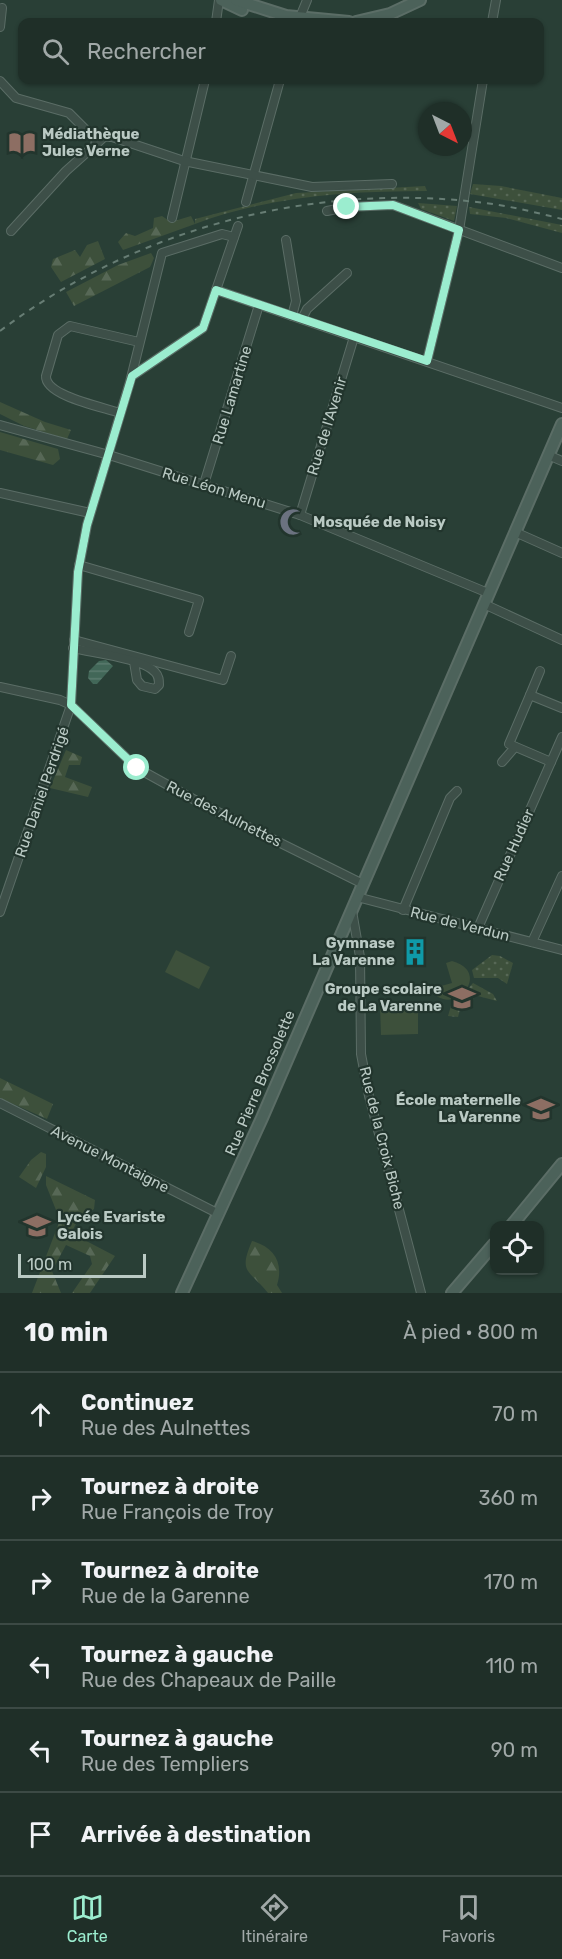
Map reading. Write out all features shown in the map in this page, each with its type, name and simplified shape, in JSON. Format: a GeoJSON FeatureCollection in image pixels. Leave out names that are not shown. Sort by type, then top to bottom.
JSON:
{"type":"FeatureCollection","features":[{"type":"Feature","properties":{"kind":"main road"},"geometry":{"type":"LineString","coordinates":[[220,0],[271,18]]}},
{"type":"Feature","properties":{"kind":"main road"},"geometry":{"type":"LineString","coordinates":[[236,0],[292,18]]}},
{"type":"Feature","properties":{"kind":"main road"},"geometry":{"type":"LineString","coordinates":[[373,18],[390,14],[420,0]]}},
{"type":"Feature","properties":{"kind":"main road","name":"Rue Pierre Brossolette"},"geometry":{"type":"LineString","coordinates":[[182,1293],[352,910],[562,424]]}},
{"type":"Feature","properties":{"kind":"main road"},"geometry":{"type":"LineString","coordinates":[[515,1221],[562,1164]]}},
{"type":"Feature","properties":{"kind":"main road"},"geometry":{"type":"LineString","coordinates":[[452,1293],[490,1250]]}},
{"type":"Feature","properties":{"kind":"street"},"geometry":{"type":"LineString","coordinates":[[217,18],[220,0]]}},
{"type":"Feature","properties":{"kind":"street"},"geometry":{"type":"LineString","coordinates":[[300,18],[307,0]]}},
{"type":"Feature","properties":{"kind":"street"},"geometry":{"type":"LineString","coordinates":[[493,18],[496,0]]}},
{"type":"Feature","properties":{"kind":"street"},"geometry":{"type":"LineString","coordinates":[[0,27],[2,6]]}},
{"type":"Feature","properties":{"kind":"street"},"geometry":{"type":"LineString","coordinates":[[0,81],[16,98],[69,113],[97,141]]}},
{"type":"Feature","properties":{"kind":"street"},"geometry":{"type":"LineString","coordinates":[[172,218],[204,84]]}},
{"type":"Feature","properties":{"kind":"street"},"geometry":{"type":"LineString","coordinates":[[246,202],[279,84]]}},
{"type":"Feature","properties":{"kind":"street"},"geometry":{"type":"LineString","coordinates":[[427,361],[459,230],[482,84]]}},
{"type":"Feature","properties":{"kind":"street"},"geometry":{"type":"LineString","coordinates":[[11,231],[97,141],[112,137],[184,161],[318,187],[392,184]]}},
{"type":"Feature","properties":{"kind":"street"},"geometry":{"type":"LineString","coordinates":[[327,211],[347,207],[393,205],[562,268]]}},
{"type":"Feature","properties":{"kind":"street"},"geometry":{"type":"LineString","coordinates":[[132,376],[203,328],[238,226]]}},
{"type":"Feature","properties":{"kind":"street","name":"Rue Daniel Perdrigé"},"geometry":{"type":"LineString","coordinates":[[0,912],[71,705],[79,565],[90,513],[132,376],[162,253],[222,234],[234,237]]}},
{"type":"Feature","properties":{"kind":"street"},"geometry":{"type":"LineString","coordinates":[[286,240],[296,301],[292,316]]}},
{"type":"Feature","properties":{"kind":"street"},"geometry":{"type":"LineString","coordinates":[[302,319],[307,309],[346,273]]}},
{"type":"Feature","properties":{"kind":"street"},"geometry":{"type":"LineString","coordinates":[[216,290],[562,408]]}},
{"type":"Feature","properties":{"kind":"street","name":"Rue Lamartine"},"geometry":{"type":"LineString","coordinates":[[204,484],[259,305]]}},
{"type":"Feature","properties":{"kind":"street"},"geometry":{"type":"LineString","coordinates":[[120,412],[53,391],[46,381],[46,376],[58,335],[70,326],[139,342]]}},
{"type":"Feature","properties":{"kind":"street","name":"Rue de l'Avenir"},"geometry":{"type":"LineString","coordinates":[[300,515],[354,337]]}},
{"type":"Feature","properties":{"kind":"street","name":"Rue Léon Menu"},"geometry":{"type":"LineString","coordinates":[[0,425],[109,455],[300,515],[488,593]]}},
{"type":"Feature","properties":{"kind":"street"},"geometry":{"type":"LineString","coordinates":[[548,455],[562,461]]}},
{"type":"Feature","properties":{"kind":"street"},"geometry":{"type":"LineString","coordinates":[[0,493],[90,513]]}},
{"type":"Feature","properties":{"kind":"street"},"geometry":{"type":"LineString","coordinates":[[515,532],[562,553]]}},
{"type":"Feature","properties":{"kind":"street"},"geometry":{"type":"LineString","coordinates":[[79,565],[199,600],[189,632]]}},
{"type":"Feature","properties":{"kind":"street"},"geometry":{"type":"LineString","coordinates":[[484,604],[562,640]]}},
{"type":"Feature","properties":{"kind":"street"},"geometry":{"type":"LineString","coordinates":[[73,644],[223,680],[231,656]]}},
{"type":"Feature","properties":{"kind":"street"},"geometry":{"type":"LineString","coordinates":[[73,644],[134,662]]}},
{"type":"Feature","properties":{"kind":"street"},"geometry":{"type":"LineString","coordinates":[[540,671],[509,744],[551,762]]}},
{"type":"Feature","properties":{"kind":"street","name":"Rue des Aulnettes"},"geometry":{"type":"LineString","coordinates":[[0,687],[60,700],[71,705],[137,768],[204,805],[363,884]]}},
{"type":"Feature","properties":{"kind":"street"},"geometry":{"type":"LineString","coordinates":[[530,695],[562,708]]}},
{"type":"Feature","properties":{"kind":"street","name":"Rue Hudier"},"geometry":{"type":"LineString","coordinates":[[478,928],[562,736]]}},
{"type":"Feature","properties":{"kind":"street"},"geometry":{"type":"LineString","coordinates":[[502,762],[515,747]]}},
{"type":"Feature","properties":{"kind":"street"},"geometry":{"type":"LineString","coordinates":[[403,910],[450,798],[457,791]]}},
{"type":"Feature","properties":{"kind":"street"},"geometry":{"type":"LineString","coordinates":[[532,942],[562,876]]}},
{"type":"Feature","properties":{"kind":"street","name":"Rue de Verdun"},"geometry":{"type":"LineString","coordinates":[[357,897],[562,950]]}},
{"type":"Feature","properties":{"kind":"street","name":"Rue de la Croix Biche"},"geometry":{"type":"LineString","coordinates":[[352,910],[360,957],[361,1054],[369,1096],[421,1293]]}},
{"type":"Feature","properties":{"kind":"street","name":"Avenue Montaigne"},"geometry":{"type":"LineString","coordinates":[[0,1103],[219,1214]]}},
{"type":"Feature","properties":{"kind":"green space"},"geometry":{"type":"Polygon","coordinates":[[[473,184],[501,186],[562,198],[562,210],[470,194],[473,184]]]}},
{"type":"Feature","properties":{"kind":"green space"},"geometry":{"type":"Polygon","coordinates":[[[425,186],[427,191],[368,192],[281,201],[195,224],[195,219],[296,193],[425,186]]]}},
{"type":"Feature","properties":{"kind":"green space"},"geometry":{"type":"Polygon","coordinates":[[[418,203],[457,206],[454,221],[421,209],[418,203]]]}},
{"type":"Feature","properties":{"kind":"green space"},"geometry":{"type":"Polygon","coordinates":[[[469,207],[562,225],[562,233],[506,218],[470,214],[469,207]]]}},
{"type":"Feature","properties":{"kind":"green space"},"geometry":{"type":"Polygon","coordinates":[[[162,216],[171,222],[191,216],[195,224],[123,250],[118,242],[126,233],[135,236],[153,228],[154,218],[162,216]]]}},
{"type":"Feature","properties":{"kind":"green space"},"geometry":{"type":"Polygon","coordinates":[[[98,241],[105,259],[61,282],[51,267],[53,259],[75,250],[80,257],[87,245],[98,241]]]}},
{"type":"Feature","properties":{"kind":"green space"},"geometry":{"type":"Polygon","coordinates":[[[151,253],[154,258],[150,267],[74,306],[66,292],[118,265],[151,253]]]}},
{"type":"Feature","properties":{"kind":"green space"},"geometry":{"type":"Polygon","coordinates":[[[0,402],[45,422],[71,430],[67,439],[24,426],[0,414],[0,402]]]}},
{"type":"Feature","properties":{"kind":"green space"},"geometry":{"type":"Polygon","coordinates":[[[0,432],[58,449],[60,459],[53,465],[0,450],[0,432]]]}},
{"type":"Feature","properties":{"kind":"green space"},"geometry":{"type":"Polygon","coordinates":[[[66,750],[82,757],[80,765],[69,765],[65,777],[92,787],[88,797],[50,788],[66,750]]]}},
{"type":"Feature","properties":{"kind":"green space"},"geometry":{"type":"Polygon","coordinates":[[[176,950],[210,967],[199,989],[165,972],[176,950]]]}},
{"type":"Feature","properties":{"kind":"green space"},"geometry":{"type":"Polygon","coordinates":[[[492,955],[500,956],[513,963],[507,984],[498,978],[474,978],[472,970],[492,955]]]}},
{"type":"Feature","properties":{"kind":"green space"},"geometry":{"type":"Polygon","coordinates":[[[452,961],[464,967],[469,975],[469,983],[458,997],[449,1000],[439,997],[430,989],[452,983],[446,963],[452,961]]]}},
{"type":"Feature","properties":{"kind":"green space"},"geometry":{"type":"Polygon","coordinates":[[[473,983],[493,994],[497,1001],[474,995],[473,1000],[462,1002],[458,1017],[448,1016],[453,999],[465,992],[473,983]]]}},
{"type":"Feature","properties":{"kind":"green space"},"geometry":{"type":"Polygon","coordinates":[[[380,1007],[418,1007],[418,1034],[381,1035],[380,1007]]]}},
{"type":"Feature","properties":{"kind":"green space"},"geometry":{"type":"Polygon","coordinates":[[[0,1078],[53,1104],[47,1119],[0,1098],[0,1078]]]}},
{"type":"Feature","properties":{"kind":"green space"},"geometry":{"type":"Polygon","coordinates":[[[41,1152],[46,1154],[46,1167],[36,1188],[19,1177],[31,1160],[41,1152]]]}},
{"type":"Feature","properties":{"kind":"green space"},"geometry":{"type":"Polygon","coordinates":[[[46,1176],[95,1200],[94,1209],[77,1222],[71,1233],[115,1256],[90,1293],[72,1293],[92,1264],[90,1256],[66,1245],[52,1271],[61,1293],[32,1293],[60,1220],[46,1185],[46,1176]]]}},
{"type":"Feature","properties":{"kind":"green space"},"geometry":{"type":"Polygon","coordinates":[[[252,1241],[266,1247],[275,1257],[279,1270],[277,1285],[282,1293],[268,1293],[248,1270],[246,1260],[252,1241]]]}},
{"type":"Feature","properties":{"kind":"shaded area"},"geometry":{"type":"Polygon","coordinates":[[[106,660],[113,666],[97,684],[93,684],[88,678],[89,671],[99,661],[106,660]]]}},
{"type":"Feature","properties":{"kind":"railway"},"geometry":{"type":"LineString","coordinates":[[0,331],[52,295],[108,265],[166,240],[226,221],[288,208],[351,200],[414,198],[488,203],[562,219]]}},
{"type":"Feature","properties":{"kind":"place","name":"Médiathèque Jules Verne"},"geometry":{"type":"Point","coordinates":[22,143]}},
{"type":"Feature","properties":{"kind":"place","name":"Mosquée de Noisy"},"geometry":{"type":"Point","coordinates":[293,522]}},
{"type":"Feature","properties":{"kind":"place","name":"Gymnase La Varenne"},"geometry":{"type":"Point","coordinates":[415,952]}},
{"type":"Feature","properties":{"kind":"place","name":"Groupe scolaire de La Varenne"},"geometry":{"type":"Point","coordinates":[462,998]}},
{"type":"Feature","properties":{"kind":"place","name":"École maternelle La Varenne"},"geometry":{"type":"Point","coordinates":[541,1109]}},
{"type":"Feature","properties":{"kind":"place","name":"Lycée Evariste Galois"},"geometry":{"type":"Point","coordinates":[37,1226]}},
{"type":"Feature","properties":{"kind":"route"},"geometry":{"type":"LineString","coordinates":[[137,768],[93,723],[71,705],[78,572],[87,525],[132,376],[203,328],[216,290],[427,361],[459,230],[393,205],[347,207]]}}]}
